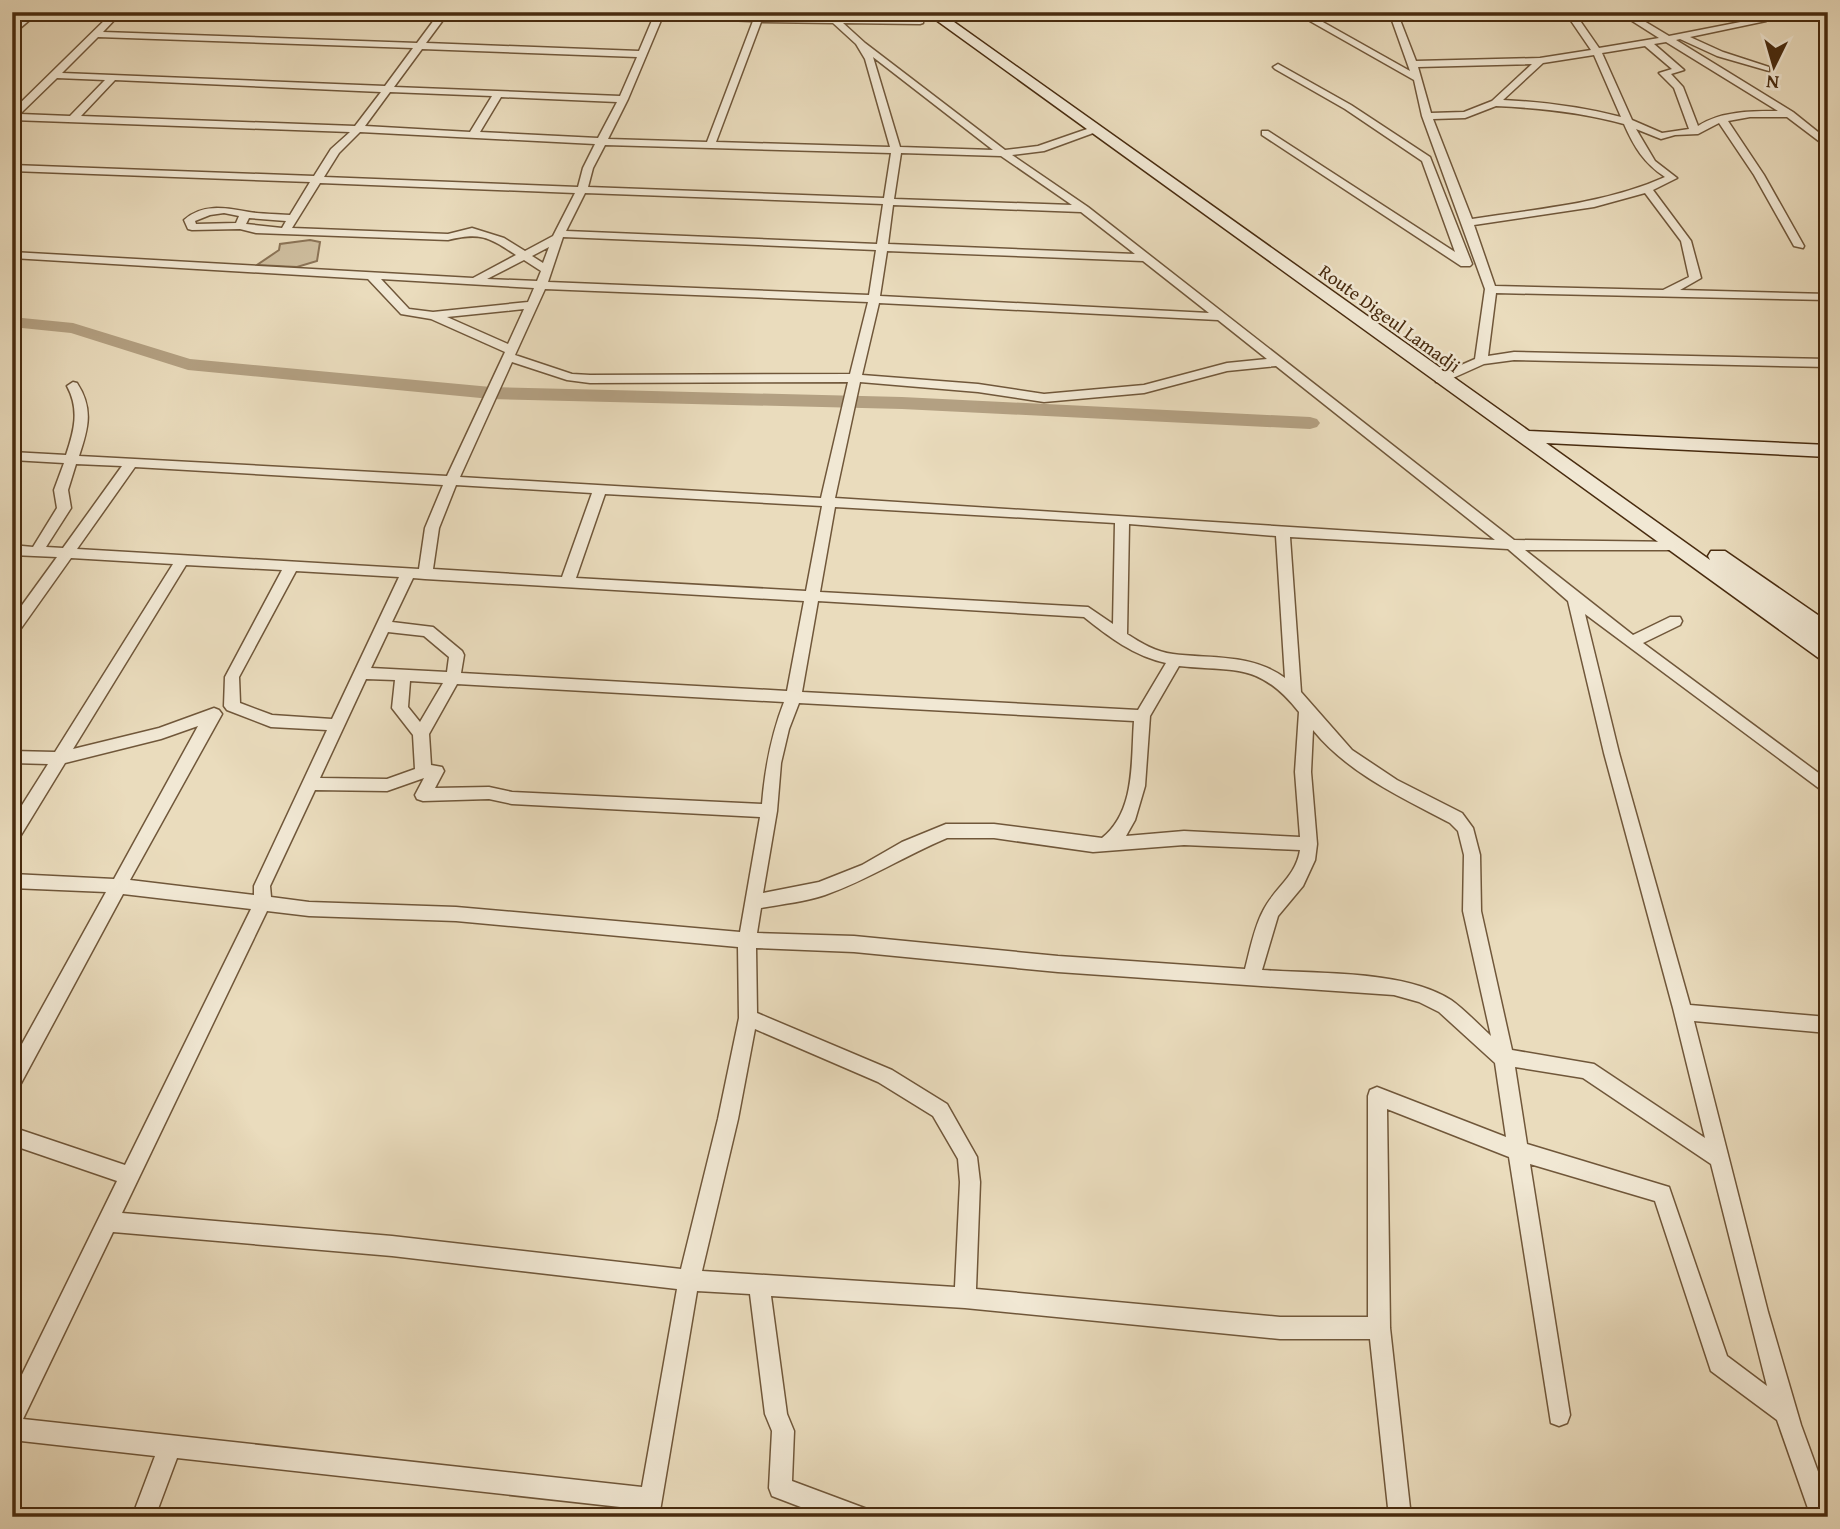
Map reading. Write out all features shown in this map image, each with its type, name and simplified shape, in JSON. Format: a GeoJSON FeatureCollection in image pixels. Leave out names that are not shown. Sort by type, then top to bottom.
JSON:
{"type":"FeatureCollection","features":[{"type":"Feature","properties":{"kind":"main road","name":"Route Digeul Lamadji"},"geometry":{"type":"LineString","coordinates":[[937,16],[1093,130],[1448,376],[1549,438],[1828,633]]}},
{"type":"Feature","properties":{"kind":"main road","name":"Route Digeul Lamadji"},"geometry":{"type":"LineString","coordinates":[[937,16],[1448,376],[1519,436],[1828,654]]}},
{"type":"Feature","properties":{"kind":"main road"},"geometry":{"type":"LineString","coordinates":[[1519,436],[1828,451]]}},
{"type":"Feature","properties":{"kind":"street"},"geometry":{"type":"LineString","coordinates":[[12,32],[35,12]]}},
{"type":"Feature","properties":{"kind":"street"},"geometry":{"type":"LineString","coordinates":[[12,117],[118,12]]}},
{"type":"Feature","properties":{"kind":"street"},"geometry":{"type":"LineString","coordinates":[[285,230],[335,151],[358,129],[445,12]]}},
{"type":"Feature","properties":{"kind":"street"},"geometry":{"type":"LineString","coordinates":[[563,12],[837,21],[976,12]]}},
{"type":"Feature","properties":{"kind":"street"},"geometry":{"type":"LineString","coordinates":[[826,12],[860,42],[1003,153],[1084,209],[1147,258],[1511,545],[1575,599],[1828,789]]}},
{"type":"Feature","properties":{"kind":"street"},"geometry":{"type":"LineString","coordinates":[[1298,12],[1418,79]]}},
{"type":"Feature","properties":{"kind":"street"},"geometry":{"type":"LineString","coordinates":[[1393,12],[1418,79],[1427,116],[1491,289],[1481,361]]}},
{"type":"Feature","properties":{"kind":"street"},"geometry":{"type":"LineString","coordinates":[[1468,223],[1594,204],[1647,189],[1672,178],[1651,163],[1638,145],[1597,52],[1569,12]]}},
{"type":"Feature","properties":{"kind":"street"},"geometry":{"type":"LineString","coordinates":[[1622,12],[1720,54],[1766,69]]}},
{"type":"Feature","properties":{"kind":"street"},"geometry":{"type":"LineString","coordinates":[[1622,12],[1790,114],[1828,145]]}},
{"type":"Feature","properties":{"kind":"street"},"geometry":{"type":"LineString","coordinates":[[425,574],[432,528],[451,482],[542,283],[559,236],[582,189],[587,168],[623,99],[659,14]]}},
{"type":"Feature","properties":{"kind":"street"},"geometry":{"type":"LineString","coordinates":[[710,146],[758,19]]}},
{"type":"Feature","properties":{"kind":"street"},"geometry":{"type":"LineString","coordinates":[[1412,64],[1540,61],[1669,39],[1763,19]]}},
{"type":"Feature","properties":{"kind":"street"},"geometry":{"type":"LineString","coordinates":[[96,34],[641,54]]}},
{"type":"Feature","properties":{"kind":"street"},"geometry":{"type":"LineString","coordinates":[[12,1429],[170,1446],[650,1508],[689,1280],[728,1119],[748,1018],[747,940],[769,811],[773,763],[781,729],[793,698],[830,503],[827,494],[874,299],[890,201],[896,150],[870,59],[860,42]]}},
{"type":"Feature","properties":{"kind":"street"},"geometry":{"type":"LineString","coordinates":[[1647,43],[1679,70],[1664,72],[1678,87],[1695,132]]}},
{"type":"Feature","properties":{"kind":"street"},"geometry":{"type":"LineString","coordinates":[[1427,116],[1465,115],[1495,103],[1540,61]]}},
{"type":"Feature","properties":{"kind":"street"},"geometry":{"type":"LineString","coordinates":[[1278,68],[1348,107],[1426,159],[1465,264]]}},
{"type":"Feature","properties":{"kind":"street"},"geometry":{"type":"LineString","coordinates":[[54,75],[623,99]]}},
{"type":"Feature","properties":{"kind":"street"},"geometry":{"type":"LineString","coordinates":[[73,119],[113,77]]}},
{"type":"Feature","properties":{"kind":"street"},"geometry":{"type":"LineString","coordinates":[[473,135],[498,94]]}},
{"type":"Feature","properties":{"kind":"street"},"geometry":{"type":"LineString","coordinates":[[1495,103],[1544,105],[1591,112],[1628,122],[1661,136],[1675,132],[1695,132],[1712,121],[1750,114],[1790,114]]}},
{"type":"Feature","properties":{"kind":"street"},"geometry":{"type":"LineString","coordinates":[[12,117],[358,129],[710,146],[1003,153],[1040,149],[1093,130]]}},
{"type":"Feature","properties":{"kind":"street"},"geometry":{"type":"LineString","coordinates":[[1722,119],[1759,175],[1799,246]]}},
{"type":"Feature","properties":{"kind":"street"},"geometry":{"type":"LineString","coordinates":[[1265,133],[1485,277]]}},
{"type":"Feature","properties":{"kind":"street"},"geometry":{"type":"LineString","coordinates":[[12,168],[1084,209]]}},
{"type":"Feature","properties":{"kind":"street"},"geometry":{"type":"LineString","coordinates":[[1647,189],[1658,199],[1686,241],[1695,278],[1665,293]]}},
{"type":"Feature","properties":{"kind":"street"},"geometry":{"type":"LineString","coordinates":[[292,218],[245,215],[237,211],[202,212],[190,220],[192,227],[240,226],[256,230],[335,235],[448,237],[472,231],[500,240],[547,270]]}},
{"type":"Feature","properties":{"kind":"street"},"geometry":{"type":"LineString","coordinates":[[240,226],[245,215]]}},
{"type":"Feature","properties":{"kind":"street"},"geometry":{"type":"LineString","coordinates":[[475,280],[559,236],[1147,258]]}},
{"type":"Feature","properties":{"kind":"street"},"geometry":{"type":"LineString","coordinates":[[12,255],[542,283],[628,290],[874,299],[1220,317]]}},
{"type":"Feature","properties":{"kind":"street"},"geometry":{"type":"LineString","coordinates":[[370,274],[405,312],[434,316],[532,305]]}},
{"type":"Feature","properties":{"kind":"street"},"geometry":{"type":"LineString","coordinates":[[1491,289],[1828,297]]}},
{"type":"Feature","properties":{"kind":"street"},"geometry":{"type":"LineString","coordinates":[[434,316],[510,354],[571,377],[590,379],[857,378],[978,388],[1044,398],[1144,389],[1227,367],[1276,362]]}},
{"type":"Feature","properties":{"kind":"street"},"geometry":{"type":"LineString","coordinates":[[1448,376],[1481,361],[1514,356],[1828,363]]}},
{"type":"Feature","properties":{"kind":"street"},"geometry":{"type":"LineString","coordinates":[[37,551],[64,508],[61,491],[83,424],[73,386]]}},
{"type":"Feature","properties":{"kind":"street"},"geometry":{"type":"LineString","coordinates":[[12,456],[1122,519],[1283,532],[1511,545],[1677,545]]}},
{"type":"Feature","properties":{"kind":"street"},"geometry":{"type":"LineString","coordinates":[[12,630],[131,463]]}},
{"type":"Feature","properties":{"kind":"street"},"geometry":{"type":"LineString","coordinates":[[567,582],[600,490]]}},
{"type":"Feature","properties":{"kind":"street"},"geometry":{"type":"LineString","coordinates":[[1120,638],[1122,519]]}},
{"type":"Feature","properties":{"kind":"street"},"geometry":{"type":"LineString","coordinates":[[1283,532],[1293,693]]}},
{"type":"Feature","properties":{"kind":"street"},"geometry":{"type":"LineString","coordinates":[[12,550],[1088,612],[1120,638],[1162,657],[1247,665],[1266,673],[1293,693],[1334,743],[1376,774],[1457,818],[1465,828],[1472,855],[1472,911],[1499,1027],[1559,1415]]}},
{"type":"Feature","properties":{"kind":"street"},"geometry":{"type":"LineString","coordinates":[[12,835],[182,560]]}},
{"type":"Feature","properties":{"kind":"street"},"geometry":{"type":"LineString","coordinates":[[232,706],[232,677],[291,566]]}},
{"type":"Feature","properties":{"kind":"street"},"geometry":{"type":"LineString","coordinates":[[12,1419],[263,902],[262,886],[408,573]]}},
{"type":"Feature","properties":{"kind":"street"},"geometry":{"type":"LineString","coordinates":[[1575,599],[1605,733],[1636,836],[1683,1012],[1718,1158],[1786,1413],[1823,1517]]}},
{"type":"Feature","properties":{"kind":"street"},"geometry":{"type":"LineString","coordinates":[[1632,642],[1675,621]]}},
{"type":"Feature","properties":{"kind":"street"},"geometry":{"type":"LineString","coordinates":[[383,626],[428,631],[457,655],[453,678],[421,734],[423,772]]}},
{"type":"Feature","properties":{"kind":"street"},"geometry":{"type":"LineString","coordinates":[[1107,843],[1115,839],[1123,828],[1135,801],[1142,716],[1176,659]]}},
{"type":"Feature","properties":{"kind":"street"},"geometry":{"type":"LineString","coordinates":[[362,673],[1142,716]]}},
{"type":"Feature","properties":{"kind":"street"},"geometry":{"type":"LineString","coordinates":[[403,675],[400,708],[404,717],[421,734]]}},
{"type":"Feature","properties":{"kind":"street"},"geometry":{"type":"LineString","coordinates":[[12,757],[61,758],[161,733],[232,706],[271,721],[338,725]]}},
{"type":"Feature","properties":{"kind":"street"},"geometry":{"type":"LineString","coordinates":[[1251,978],[1270,913],[1297,881],[1307,860],[1309,844],[1303,772],[1307,710]]}},
{"type":"Feature","properties":{"kind":"street"},"geometry":{"type":"LineString","coordinates":[[12,1081],[211,716]]}},
{"type":"Feature","properties":{"kind":"street"},"geometry":{"type":"LineString","coordinates":[[310,784],[387,785],[423,772],[436,771],[423,795],[489,793],[512,799],[769,811]]}},
{"type":"Feature","properties":{"kind":"street"},"geometry":{"type":"LineString","coordinates":[[755,902],[821,889],[868,870],[908,847],[946,831],[994,831],[1093,845],[1184,838],[1309,844]]}},
{"type":"Feature","properties":{"kind":"street"},"geometry":{"type":"LineString","coordinates":[[12,881],[118,886],[309,909],[456,914],[747,940],[854,944],[1408,990],[1444,1006],[1502,1057],[1587,1070],[1718,1158]]}},
{"type":"Feature","properties":{"kind":"street"},"geometry":{"type":"LineString","coordinates":[[1683,1012],[1828,1025]]}},
{"type":"Feature","properties":{"kind":"street"},"geometry":{"type":"LineString","coordinates":[[748,1018],[885,1076],[940,1110],[967,1157],[970,1182],[965,1298]]}},
{"type":"Feature","properties":{"kind":"street"},"geometry":{"type":"LineString","coordinates":[[1400,1517],[1379,1328],[1377,1096],[1518,1151],[1662,1194],[1719,1363],[1786,1413]]}},
{"type":"Feature","properties":{"kind":"street"},"geometry":{"type":"LineString","coordinates":[[12,1136],[129,1176]]}},
{"type":"Feature","properties":{"kind":"street"},"geometry":{"type":"LineString","coordinates":[[108,1222],[392,1246],[689,1280],[965,1298],[1280,1328],[1379,1328]]}},
{"type":"Feature","properties":{"kind":"street"},"geometry":{"type":"LineString","coordinates":[[759,1285],[776,1414],[783,1432],[780,1488],[859,1517]]}},
{"type":"Feature","properties":{"kind":"street"},"geometry":{"type":"LineString","coordinates":[[144,1517],[170,1446]]}},
{"type":"Feature","properties":{"kind":"shaded area"},"geometry":{"type":"Polygon","coordinates":[[[310,240],[320,242],[317,261],[297,267],[257,265],[279,250],[280,244],[310,240]]]}},
{"type":"Feature","properties":{"kind":"waterway"},"geometry":{"type":"LineString","coordinates":[[12,322],[73,328],[188,364],[491,393],[902,403],[1310,423]]}}]}
